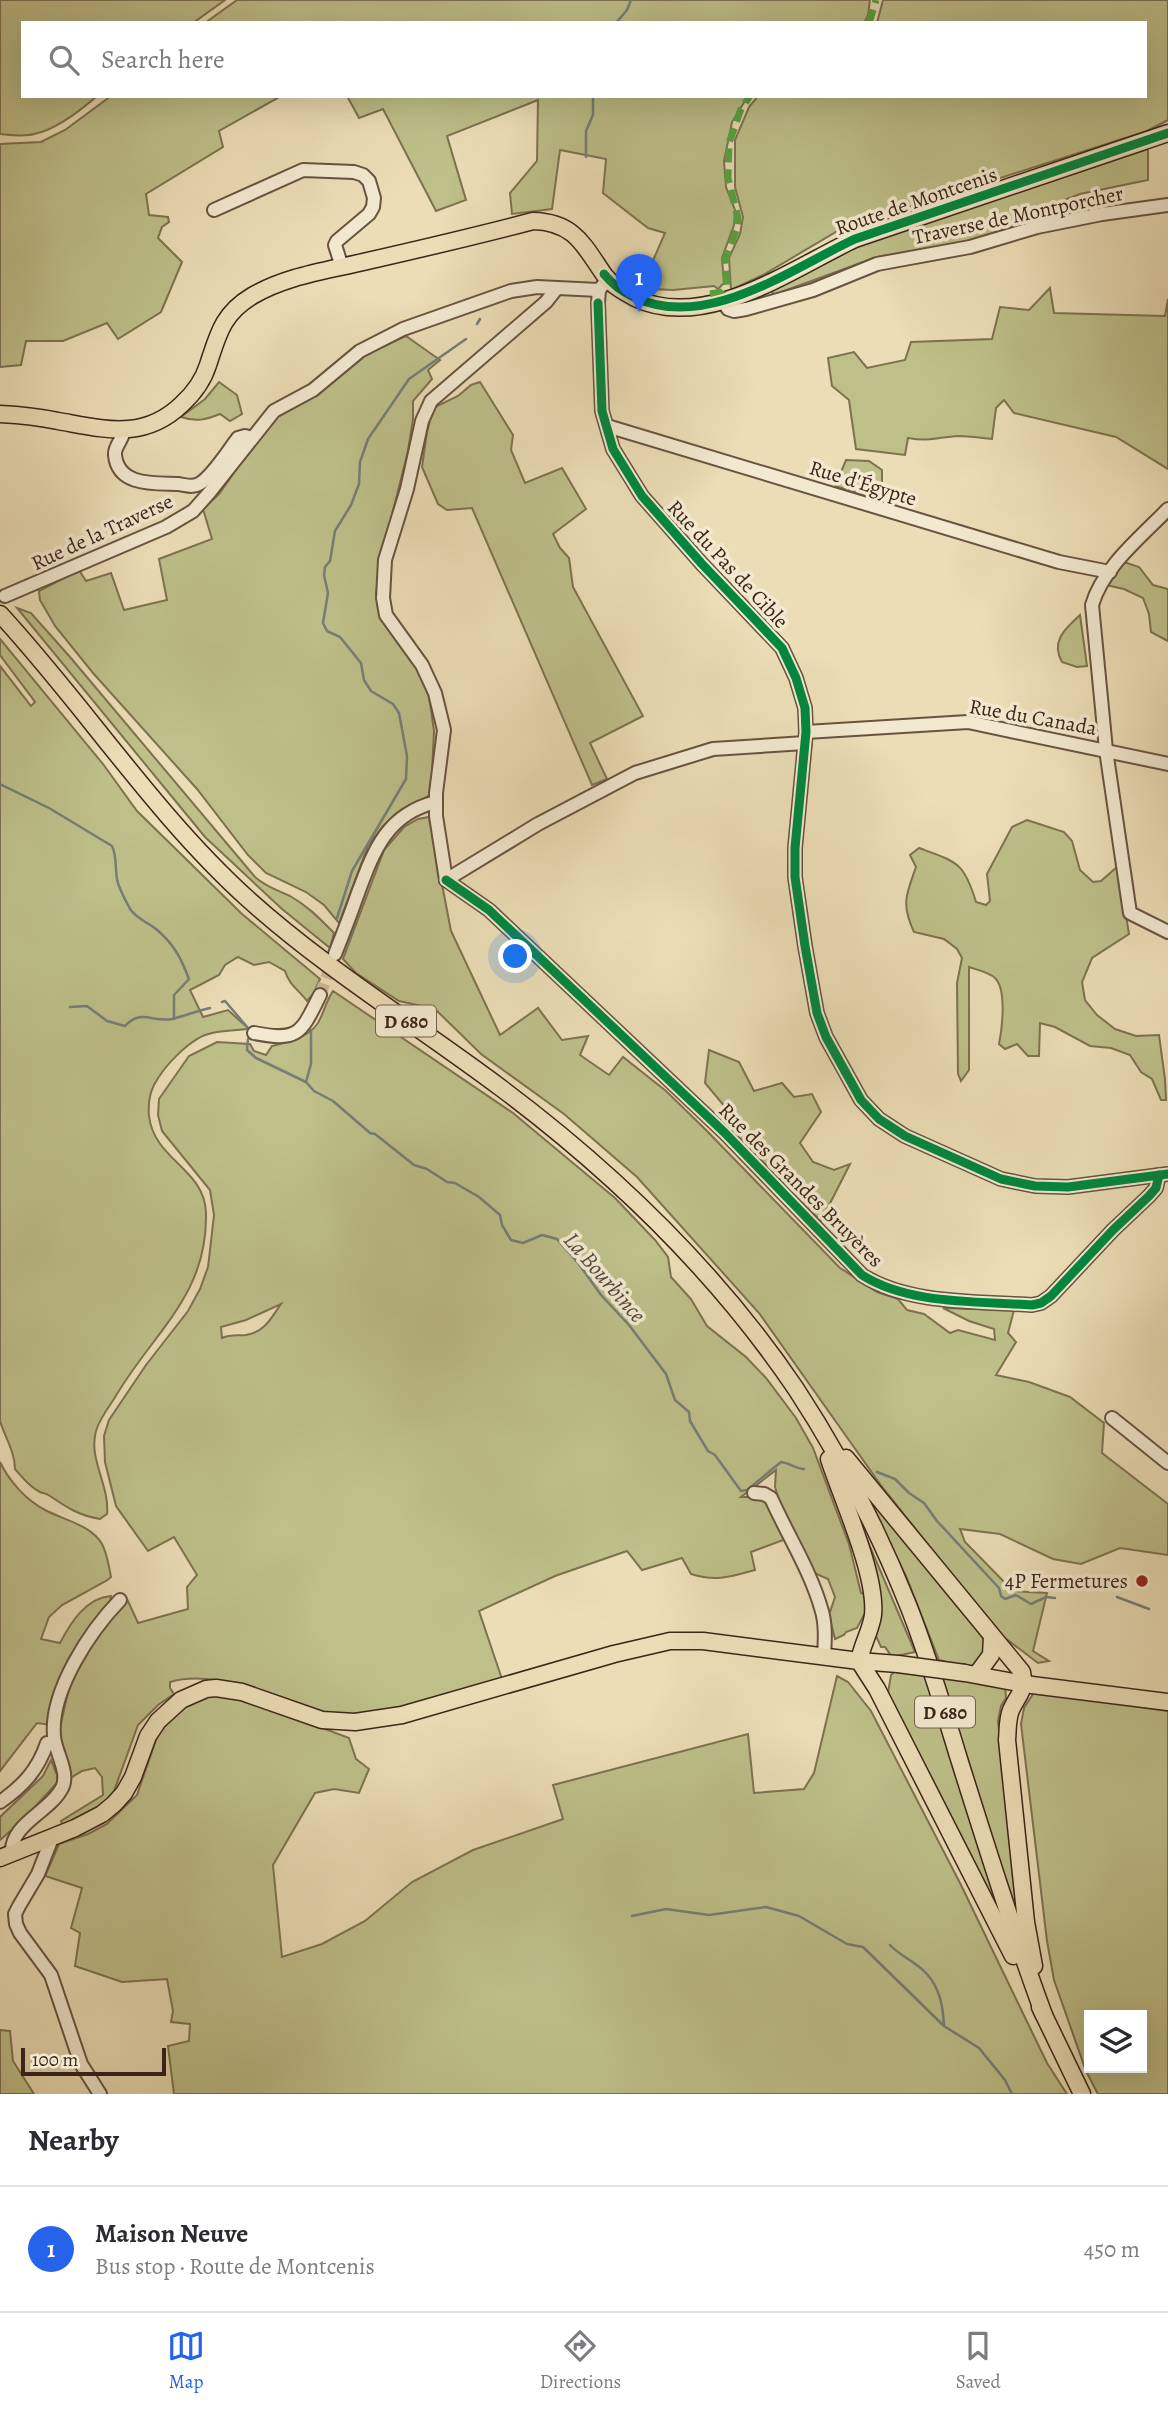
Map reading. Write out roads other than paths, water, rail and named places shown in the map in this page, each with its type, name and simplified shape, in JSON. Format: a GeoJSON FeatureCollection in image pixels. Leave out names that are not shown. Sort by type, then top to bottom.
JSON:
{"type":"FeatureCollection","features":[{"type":"Feature","properties":{"kind":"main road","name":"Route de Montcenis"},"geometry":{"type":"LineString","coordinates":[[604,281],[651,303],[675,306],[722,300],[747,293],[781,278],[813,258],[855,239],[1168,133]]}},
{"type":"Feature","properties":{"kind":"main road"},"geometry":{"type":"LineString","coordinates":[[0,414],[124,430],[140,429],[167,417],[194,393],[205,375],[222,324],[233,310],[250,297],[283,281],[533,221],[545,221],[567,229],[579,238],[604,281]]}},
{"type":"Feature","properties":{"kind":"main road","name":"D 680"},"geometry":{"type":"LineString","coordinates":[[0,614],[161,806],[246,897],[297,942],[543,1120],[628,1193],[669,1233],[754,1332],[816,1421],[874,1529],[912,1615],[936,1683],[1014,1934],[1044,2015],[1082,2094]]}},
{"type":"Feature","properties":{"kind":"main road"},"geometry":{"type":"LineString","coordinates":[[816,1421],[1022,1672],[1024,1684],[1011,1710],[1007,1740],[1026,1922],[1044,2015]]}},
{"type":"Feature","properties":{"kind":"main road"},"geometry":{"type":"LineString","coordinates":[[816,1421],[868,1576],[873,1611],[859,1661],[881,1698],[1044,2015]]}},
{"type":"Feature","properties":{"kind":"main road"},"geometry":{"type":"LineString","coordinates":[[971,1674],[990,1655],[992,1637]]}},
{"type":"Feature","properties":{"kind":"main road"},"geometry":{"type":"LineString","coordinates":[[6,1856],[90,1821],[114,1804],[133,1777],[148,1736],[158,1721],[181,1700],[196,1692],[216,1688],[261,1698],[323,1720],[355,1722],[402,1715],[614,1654],[670,1642],[703,1641],[898,1664],[1024,1684],[1168,1702]]}},
{"type":"Feature","properties":{"kind":"main road"},"geometry":{"type":"LineString","coordinates":[[881,1698],[882,1680],[887,1670],[898,1664]]}},
{"type":"Feature","properties":{"kind":"street"},"geometry":{"type":"LineString","coordinates":[[214,210],[303,170],[354,172],[363,175],[369,181],[374,198],[373,207],[360,223],[337,241],[335,245],[342,267]]}},
{"type":"Feature","properties":{"kind":"street","name":"Traverse de Montporcher"},"geometry":{"type":"LineString","coordinates":[[722,300],[728,309],[734,312],[813,290],[877,264],[970,247],[1037,227],[1168,205]]}},
{"type":"Feature","properties":{"kind":"street","name":"Rue de la Traverse"},"geometry":{"type":"LineString","coordinates":[[5,596],[166,527],[192,511],[274,411],[313,390],[360,351],[403,329],[511,290],[557,288],[604,281]]}},
{"type":"Feature","properties":{"kind":"street","name":"Rue du Pas de Cible"},"geometry":{"type":"LineString","coordinates":[[604,281],[603,411],[613,449],[642,496],[782,648],[796,678],[805,708],[805,738],[795,848],[795,877],[805,946],[817,1013],[836,1056],[861,1100],[878,1119],[905,1136],[1001,1179],[1035,1186],[1068,1187],[1164,1174]]}},
{"type":"Feature","properties":{"kind":"street"},"geometry":{"type":"LineString","coordinates":[[446,880],[436,803],[444,730],[435,693],[422,664],[386,615],[383,598],[385,560],[407,489],[422,421],[430,401],[536,311],[557,288]]}},
{"type":"Feature","properties":{"kind":"street","name":"Rue d'Égypte"},"geometry":{"type":"LineString","coordinates":[[607,426],[1059,562],[1110,572]]}},
{"type":"Feature","properties":{"kind":"street"},"geometry":{"type":"LineString","coordinates":[[124,430],[115,457],[121,470],[134,480],[153,484],[195,486],[203,481],[238,438],[252,438]]}},
{"type":"Feature","properties":{"kind":"street"},"geometry":{"type":"LineString","coordinates":[[1168,509],[1110,572],[1096,593],[1092,605],[1106,750],[1130,913],[1168,932]]}},
{"type":"Feature","properties":{"kind":"street","name":"Rue du Canada"},"geometry":{"type":"LineString","coordinates":[[446,880],[538,824],[635,773],[713,749],[968,722],[1168,764]]}},
{"type":"Feature","properties":{"kind":"street"},"geometry":{"type":"LineString","coordinates":[[335,954],[377,844],[396,823],[413,811],[436,803]]}},
{"type":"Feature","properties":{"kind":"street","name":"Rue des Grandes Bruyères"},"geometry":{"type":"LineString","coordinates":[[446,880],[489,910],[725,1133],[862,1275],[879,1286],[919,1296],[1032,1305],[1041,1303],[1149,1196],[1164,1174]]}},
{"type":"Feature","properties":{"kind":"street"},"geometry":{"type":"LineString","coordinates":[[254,1033],[278,1038],[298,1032],[304,1027],[320,995]]}},
{"type":"Feature","properties":{"kind":"street"},"geometry":{"type":"LineString","coordinates":[[1112,1418],[1168,1463]]}},
{"type":"Feature","properties":{"kind":"street"},"geometry":{"type":"LineString","coordinates":[[754,1493],[764,1494],[771,1499],[810,1579],[825,1624],[824,1656]]}},
{"type":"Feature","properties":{"kind":"street"},"geometry":{"type":"LineString","coordinates":[[6,1856],[18,1833],[63,1788],[65,1778],[54,1737],[58,1708],[73,1665],[86,1642],[120,1600]]}},
{"type":"Feature","properties":{"kind":"street"},"geometry":{"type":"LineString","coordinates":[[0,1802],[34,1772],[47,1743]]}},
{"type":"Feature","properties":{"kind":"street"},"geometry":{"type":"LineString","coordinates":[[52,1838],[38,1874],[15,1914],[16,1924],[51,1975],[81,2064],[100,2094]]}},
{"type":"Feature","properties":{"kind":"waterway"},"geometry":{"type":"LineString","coordinates":[[618,21],[631,0]]}},
{"type":"Feature","properties":{"kind":"waterway"},"geometry":{"type":"LineString","coordinates":[[586,157],[586,131],[593,115],[593,98]]}},
{"type":"Feature","properties":{"kind":"waterway"},"geometry":{"type":"LineString","coordinates":[[477,324],[480,319]]}},
{"type":"Feature","properties":{"kind":"waterway"},"geometry":{"type":"LineString","coordinates":[[337,918],[352,871],[406,779],[407,756],[399,713],[393,704],[371,691],[364,680],[361,663],[340,637],[327,631],[323,623],[328,593],[325,567],[330,561],[335,531],[351,505],[359,484],[360,462],[368,439],[409,379],[466,339]]}},
{"type":"Feature","properties":{"kind":"waterway"},"geometry":{"type":"LineString","coordinates":[[0,784],[49,808],[112,846],[118,882],[130,909],[168,940],[189,979],[174,995],[174,1019]]}},
{"type":"Feature","properties":{"kind":"waterway"},"geometry":{"type":"LineString","coordinates":[[222,1002],[225,1001],[248,1028]]}},
{"type":"Feature","properties":{"kind":"waterway"},"geometry":{"type":"LineString","coordinates":[[70,1007],[87,1006],[107,1021],[125,1026],[137,1018],[165,1020],[210,1008]]}},
{"type":"Feature","properties":{"kind":"waterway"},"geometry":{"type":"LineString","coordinates":[[306,1082],[311,1064],[311,1030]]}},
{"type":"Feature","properties":{"kind":"waterway","name":"La Bourbince"},"geometry":{"type":"LineString","coordinates":[[248,1039],[247,1050],[256,1058],[306,1082],[314,1091],[333,1101],[370,1133],[375,1134],[414,1165],[427,1169],[479,1197],[500,1215],[502,1225],[511,1240],[523,1243],[542,1235],[557,1239],[666,1374],[675,1400],[689,1412],[690,1421],[708,1451],[715,1455],[741,1491],[747,1490],[781,1462],[804,1469]]}},
{"type":"Feature","properties":{"kind":"waterway","name":"La Bourbince"},"geometry":{"type":"LineString","coordinates":[[877,1472],[895,1479],[924,1503],[937,1521],[999,1588],[1005,1599],[1016,1595],[1031,1604],[1046,1597],[1055,1598]]}},
{"type":"Feature","properties":{"kind":"waterway","name":"La Bourbince"},"geometry":{"type":"LineString","coordinates":[[1117,1597],[1149,1609]]}},
{"type":"Feature","properties":{"kind":"waterway"},"geometry":{"type":"LineString","coordinates":[[632,1916],[666,1909],[709,1915],[766,1907],[799,1916],[847,1944],[863,1947],[944,2026],[979,2048],[1005,2080],[1012,2094]]}},
{"type":"Feature","properties":{"kind":"waterway"},"geometry":{"type":"LineString","coordinates":[[890,1945],[931,1979],[940,1998],[944,2026]]}},
{"type":"Feature","properties":{"kind":"tunnel"},"geometry":{"type":"LineString","coordinates":[[320,995],[334,958]]}},
{"type":"Feature","properties":{"kind":"place","name":"Maison Neuve"},"geometry":{"type":"Point","coordinates":[639,312]}},
{"type":"Feature","properties":{"kind":"place","name":"4P Fermetures"},"geometry":{"type":"Point","coordinates":[1142,1581]}}]}
